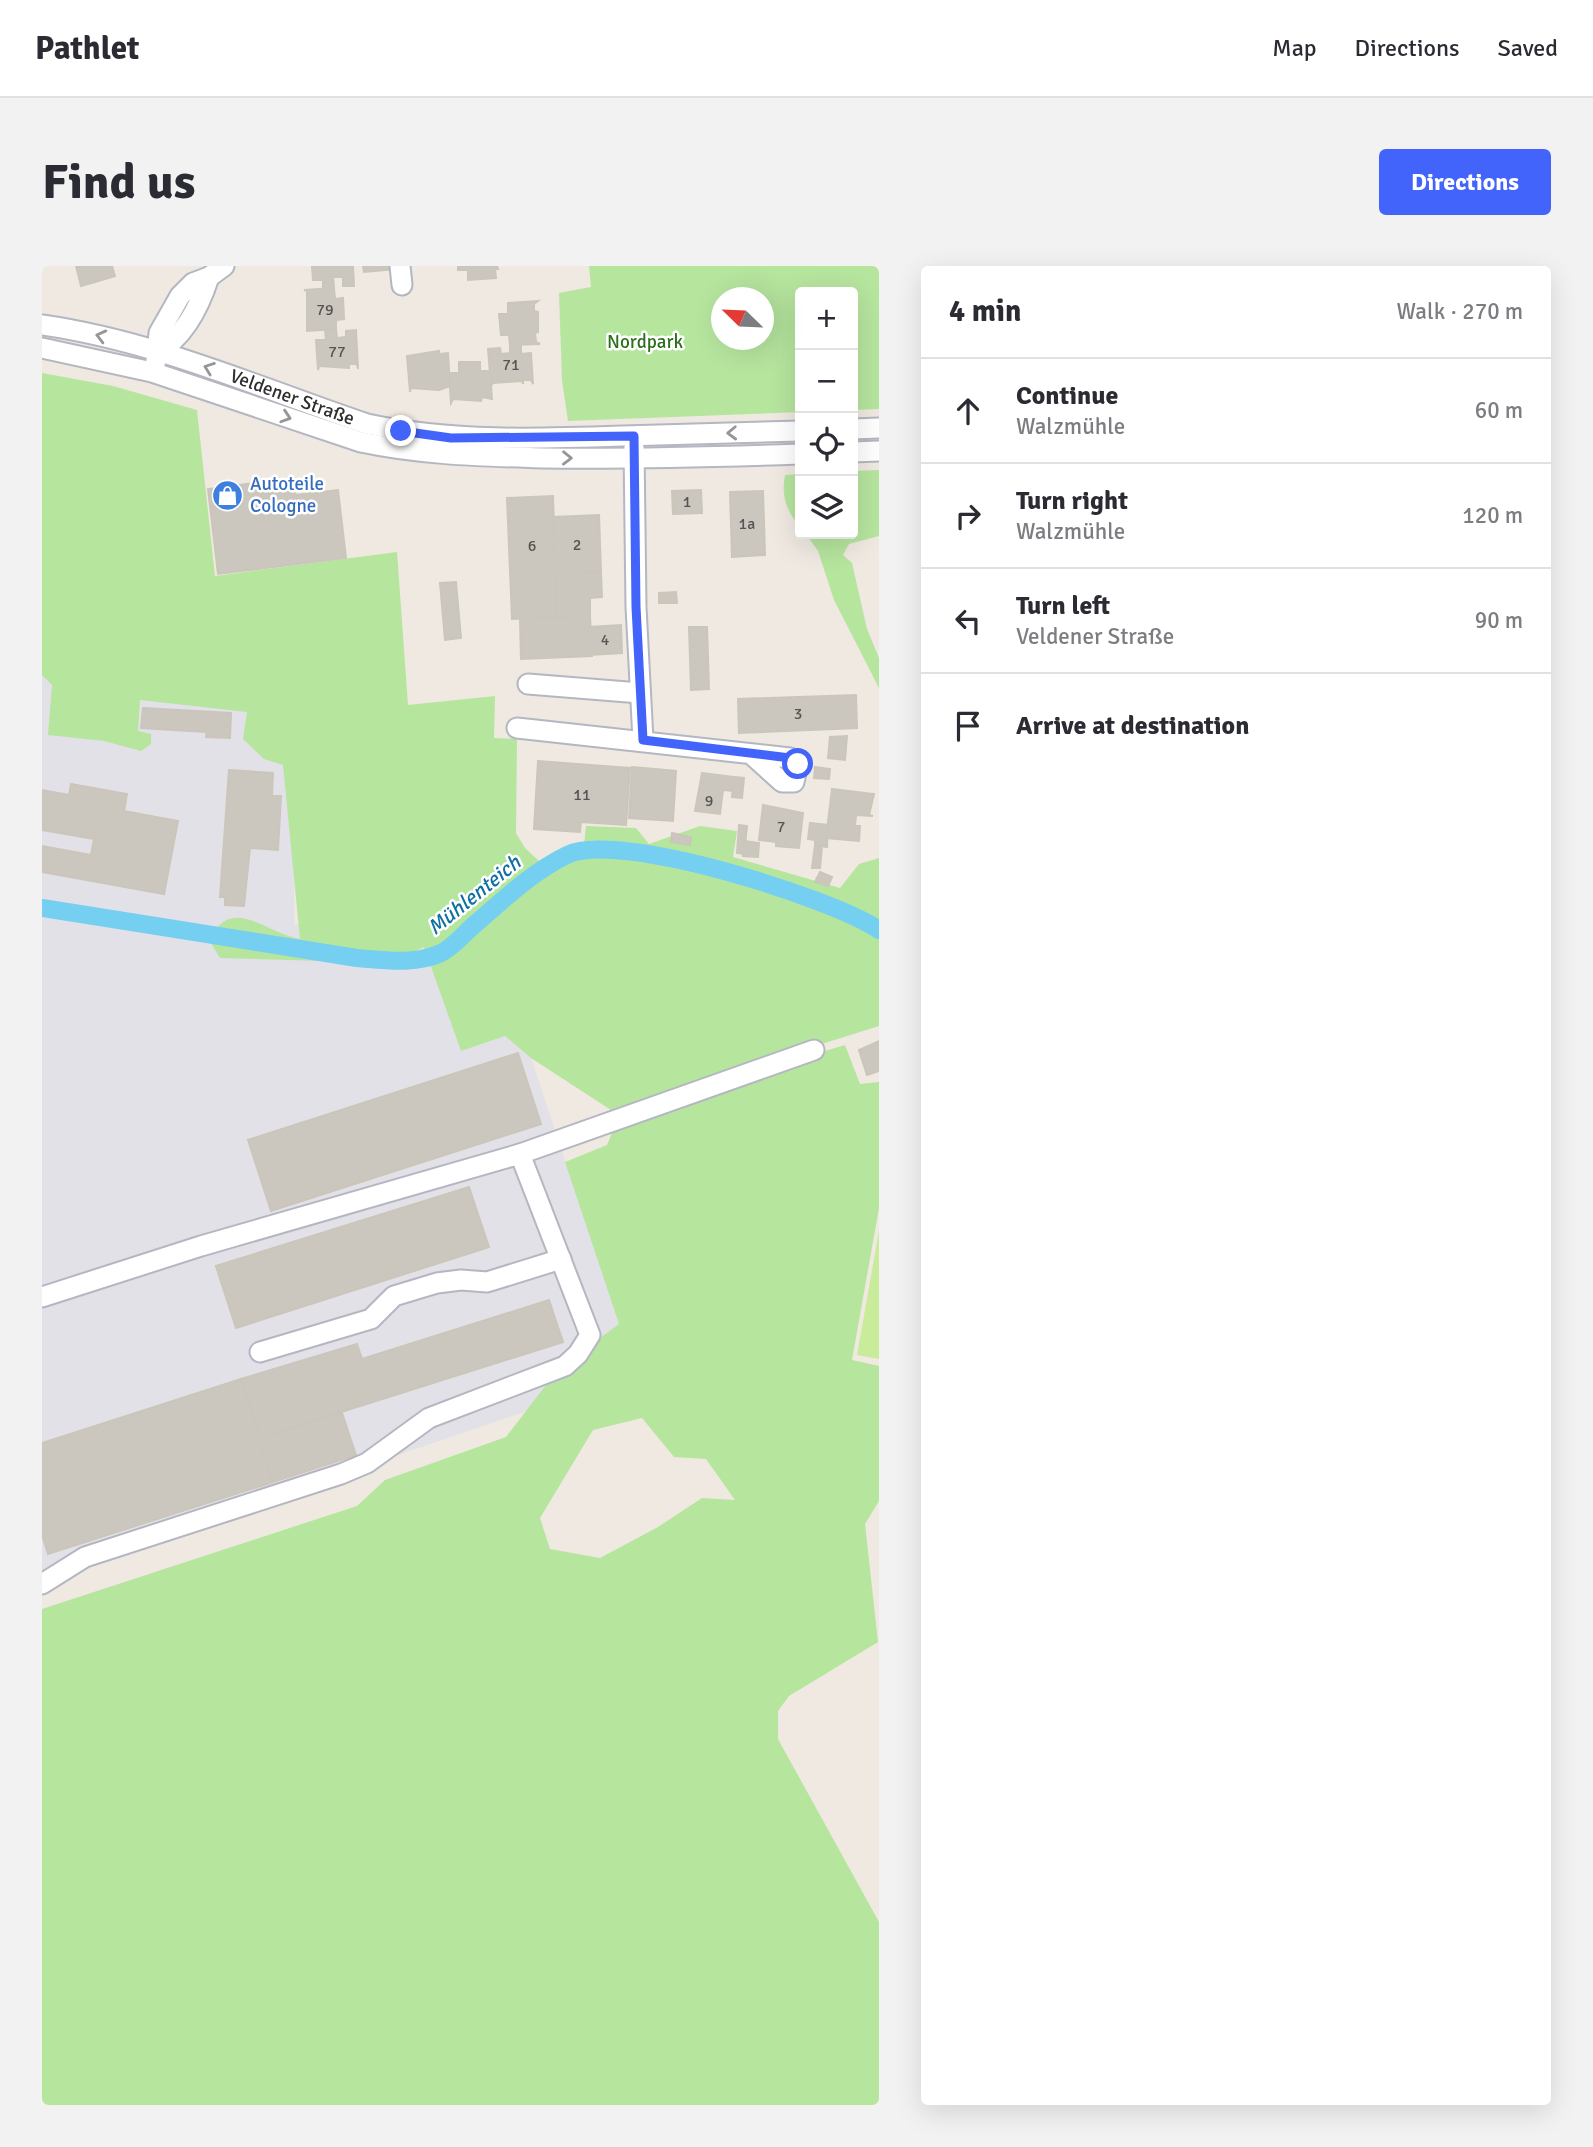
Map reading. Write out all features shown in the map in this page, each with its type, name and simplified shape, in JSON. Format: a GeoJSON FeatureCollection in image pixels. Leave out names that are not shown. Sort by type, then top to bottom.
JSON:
{"type":"FeatureCollection","features":[{"type":"Feature","properties":{"kind":"street"},"geometry":{"type":"LineString","coordinates":[[152,372],[159,351],[176,341],[184,330],[213,270]]}},
{"type":"Feature","properties":{"kind":"street","name":"Veldener Straße"},"geometry":{"type":"LineString","coordinates":[[42,325],[76,330],[159,351],[367,424],[401,431],[464,438],[795,431]]}},
{"type":"Feature","properties":{"kind":"street","name":"Veldener Straße"},"geometry":{"type":"LineString","coordinates":[[42,348],[152,372],[361,442],[396,449],[451,456],[634,459],[795,454]]}},
{"type":"Feature","properties":{"kind":"street"},"geometry":{"type":"LineString","coordinates":[[858,429],[879,428]]}},
{"type":"Feature","properties":{"kind":"street"},"geometry":{"type":"LineString","coordinates":[[634,436],[643,740]]}},
{"type":"Feature","properties":{"kind":"street"},"geometry":{"type":"LineString","coordinates":[[858,452],[879,451]]}},
{"type":"Feature","properties":{"kind":"street"},"geometry":{"type":"LineString","coordinates":[[528,684],[640,693]]}},
{"type":"Feature","properties":{"kind":"street"},"geometry":{"type":"LineString","coordinates":[[517,728],[751,754]]}},
{"type":"Feature","properties":{"kind":"street"},"geometry":{"type":"LineString","coordinates":[[42,1297],[201,1246],[520,1154],[814,1050]]}},
{"type":"Feature","properties":{"kind":"street"},"geometry":{"type":"LineString","coordinates":[[42,1584],[85,1557],[341,1474],[367,1463],[429,1418],[565,1366],[578,1354],[590,1335],[520,1154]]}},
{"type":"Feature","properties":{"kind":"street"},"geometry":{"type":"LineString","coordinates":[[261,1352],[370,1319],[394,1296],[436,1283],[487,1282],[561,1259]]}},
{"type":"Feature","properties":{"kind":"shaded area"},"geometry":{"type":"Polygon","coordinates":[[[42,631],[296,714],[294,925],[476,892],[636,1374],[42,1576],[42,631]]]}},
{"type":"Feature","properties":{"kind":"green space","name":"Nordpark"},"geometry":{"type":"Polygon","coordinates":[[[589,266],[879,266],[879,409],[858,410],[858,287],[795,287],[795,412],[568,421],[562,380],[559,293],[591,287],[589,266]]]}},
{"type":"Feature","properties":{"kind":"green space"},"geometry":{"type":"Polygon","coordinates":[[[42,373],[113,386],[197,410],[215,576],[397,552],[408,705],[495,696],[494,738],[517,739],[516,833],[525,848],[539,861],[566,847],[584,845],[586,826],[636,828],[649,844],[700,826],[737,831],[733,857],[840,888],[859,864],[879,858],[879,1026],[611,1110],[531,1058],[505,1036],[461,1051],[424,947],[383,967],[322,961],[220,958],[209,940],[218,927],[228,920],[250,920],[300,939],[283,765],[264,759],[243,739],[247,712],[140,700],[138,731],[151,734],[151,744],[141,751],[104,741],[48,735],[52,685],[42,675],[42,373]]]}},
{"type":"Feature","properties":{"kind":"green space"},"geometry":{"type":"Polygon","coordinates":[[[879,470],[879,536],[849,544],[843,555],[852,563],[867,629],[879,658],[879,688],[834,600],[818,551],[810,539],[858,539],[858,471],[879,470]]]}},
{"type":"Feature","properties":{"kind":"green space"},"geometry":{"type":"Polygon","coordinates":[[[795,474],[795,520],[784,496],[785,475],[795,474]]]}},
{"type":"Feature","properties":{"kind":"green space"},"geometry":{"type":"Polygon","coordinates":[[[845,1045],[860,1084],[879,1082],[879,1208],[852,1360],[879,1366],[879,1501],[865,1524],[878,1642],[789,1696],[778,1711],[778,1739],[879,1922],[879,2105],[42,2105],[42,1609],[357,1506],[385,1480],[506,1437],[559,1368],[619,1324],[565,1162],[607,1145],[616,1123],[614,1114],[845,1045]],[[642,1418],[593,1430],[540,1518],[550,1549],[600,1558],[658,1527],[702,1498],[735,1500],[706,1459],[674,1457],[642,1418]]]}},
{"type":"Feature","properties":{"kind":"green space"},"geometry":{"type":"Polygon","coordinates":[[[879,1231],[879,1359],[857,1355],[879,1231]]]}},
{"type":"Feature","properties":{"kind":"building"},"geometry":{"type":"Polygon","coordinates":[[[76,266],[91,266],[95,282],[81,286],[76,266]]]}},
{"type":"Feature","properties":{"kind":"building"},"geometry":{"type":"Polygon","coordinates":[[[91,266],[112,266],[115,276],[95,282],[91,266]]]}},
{"type":"Feature","properties":{"kind":"building"},"geometry":{"type":"Polygon","coordinates":[[[312,266],[353,266],[354,286],[343,286],[343,277],[333,277],[334,288],[323,289],[323,280],[313,280],[312,266]]]}},
{"type":"Feature","properties":{"kind":"building"},"geometry":{"type":"Polygon","coordinates":[[[363,266],[396,266],[396,269],[364,272],[363,266]]]}},
{"type":"Feature","properties":{"kind":"building"},"geometry":{"type":"Polygon","coordinates":[[[458,266],[497,266],[498,269],[495,269],[496,278],[468,280],[468,270],[458,270],[458,266]]]}},
{"type":"Feature","properties":{"kind":"building"},"geometry":{"type":"Polygon","coordinates":[[[334,288],[335,299],[343,298],[344,319],[336,320],[336,329],[307,331],[307,291],[304,290],[334,288]]]}},
{"type":"Feature","properties":{"kind":"building"},"geometry":{"type":"Polygon","coordinates":[[[538,301],[534,304],[534,311],[538,312],[538,332],[535,333],[536,342],[540,344],[510,345],[509,335],[501,335],[499,314],[508,314],[508,303],[538,301]]]}},
{"type":"Feature","properties":{"kind":"building"},"geometry":{"type":"Polygon","coordinates":[[[336,329],[337,338],[346,337],[346,331],[356,330],[358,369],[357,364],[349,364],[349,368],[319,366],[318,370],[316,340],[326,340],[325,330],[336,329]]]}},
{"type":"Feature","properties":{"kind":"building"},"geometry":{"type":"Polygon","coordinates":[[[521,344],[521,354],[531,353],[533,384],[531,380],[523,380],[523,384],[522,381],[493,383],[491,386],[488,349],[500,348],[501,354],[510,353],[510,345],[521,344]]]}},
{"type":"Feature","properties":{"kind":"building"},"geometry":{"type":"Polygon","coordinates":[[[439,351],[439,354],[448,353],[450,386],[439,390],[411,388],[410,392],[407,356],[439,351]]]}},
{"type":"Feature","properties":{"kind":"building"},"geometry":{"type":"Polygon","coordinates":[[[459,362],[480,362],[480,371],[490,371],[492,399],[453,399],[451,403],[449,373],[459,373],[459,362]]]}},
{"type":"Feature","properties":{"kind":"building"},"geometry":{"type":"Polygon","coordinates":[[[293,478],[295,495],[338,490],[346,558],[218,574],[208,489],[293,478]]]}},
{"type":"Feature","properties":{"kind":"building"},"geometry":{"type":"Polygon","coordinates":[[[701,490],[702,513],[673,514],[672,491],[701,490]]]}},
{"type":"Feature","properties":{"kind":"building"},"geometry":{"type":"Polygon","coordinates":[[[763,491],[765,555],[732,557],[730,492],[763,491]]]}},
{"type":"Feature","properties":{"kind":"building"},"geometry":{"type":"Polygon","coordinates":[[[553,496],[557,617],[512,619],[507,498],[553,496]]]}},
{"type":"Feature","properties":{"kind":"building"},"geometry":{"type":"Polygon","coordinates":[[[599,515],[601,572],[555,574],[553,517],[599,515]]]}},
{"type":"Feature","properties":{"kind":"building"},"geometry":{"type":"Polygon","coordinates":[[[601,572],[602,597],[590,598],[590,616],[557,617],[555,574],[601,572]]]}},
{"type":"Feature","properties":{"kind":"building"},"geometry":{"type":"Polygon","coordinates":[[[456,582],[461,638],[445,640],[440,583],[456,582]]]}},
{"type":"Feature","properties":{"kind":"building"},"geometry":{"type":"Polygon","coordinates":[[[676,592],[677,603],[659,603],[659,593],[676,592]]]}},
{"type":"Feature","properties":{"kind":"building"},"geometry":{"type":"Polygon","coordinates":[[[590,616],[592,656],[521,659],[520,619],[590,616]]]}},
{"type":"Feature","properties":{"kind":"building"},"geometry":{"type":"Polygon","coordinates":[[[621,625],[622,653],[590,655],[589,627],[621,625]]]}},
{"type":"Feature","properties":{"kind":"building"},"geometry":{"type":"Polygon","coordinates":[[[689,627],[707,627],[709,689],[691,690],[689,627]]]}},
{"type":"Feature","properties":{"kind":"building"},"geometry":{"type":"Polygon","coordinates":[[[856,695],[857,728],[739,733],[738,699],[856,695]]]}},
{"type":"Feature","properties":{"kind":"building"},"geometry":{"type":"Polygon","coordinates":[[[143,708],[231,713],[230,738],[206,737],[207,732],[141,728],[143,708]]]}},
{"type":"Feature","properties":{"kind":"building"},"geometry":{"type":"Polygon","coordinates":[[[847,736],[845,760],[828,758],[830,737],[847,736]]]}},
{"type":"Feature","properties":{"kind":"building"},"geometry":{"type":"Polygon","coordinates":[[[538,761],[630,768],[626,825],[581,822],[580,832],[534,829],[538,761]]]}},
{"type":"Feature","properties":{"kind":"building"},"geometry":{"type":"Polygon","coordinates":[[[632,767],[676,771],[673,821],[629,818],[632,767]]]}},
{"type":"Feature","properties":{"kind":"building"},"geometry":{"type":"Polygon","coordinates":[[[815,767],[830,769],[829,779],[814,778],[815,767]]]}},
{"type":"Feature","properties":{"kind":"building"},"geometry":{"type":"Polygon","coordinates":[[[229,770],[273,773],[272,796],[281,796],[278,850],[250,848],[244,906],[225,905],[225,897],[220,897],[229,770]]]}},
{"type":"Feature","properties":{"kind":"building"},"geometry":{"type":"Polygon","coordinates":[[[702,773],[734,777],[733,791],[723,790],[720,814],[695,811],[702,773]]]}},
{"type":"Feature","properties":{"kind":"building"},"geometry":{"type":"Polygon","coordinates":[[[734,777],[744,778],[742,798],[732,797],[734,777]]]}},
{"type":"Feature","properties":{"kind":"building"},"geometry":{"type":"Polygon","coordinates":[[[71,784],[127,794],[124,811],[178,821],[164,894],[42,872],[42,846],[91,855],[94,839],[42,830],[42,790],[69,795],[71,784]]]}},
{"type":"Feature","properties":{"kind":"building"},"geometry":{"type":"Polygon","coordinates":[[[832,789],[874,794],[869,815],[873,816],[856,815],[855,826],[860,826],[859,841],[826,838],[832,789]]]}},
{"type":"Feature","properties":{"kind":"building"},"geometry":{"type":"Polygon","coordinates":[[[763,805],[803,813],[799,848],[776,846],[776,842],[759,840],[763,805]]]}},
{"type":"Feature","properties":{"kind":"building"},"geometry":{"type":"Polygon","coordinates":[[[810,823],[828,825],[827,847],[815,845],[815,840],[808,839],[810,823]]]}},
{"type":"Feature","properties":{"kind":"building"},"geometry":{"type":"Polygon","coordinates":[[[739,825],[747,826],[744,854],[737,853],[739,825]]]}},
{"type":"Feature","properties":{"kind":"building"},"geometry":{"type":"Polygon","coordinates":[[[672,833],[691,837],[690,845],[671,842],[672,833]]]}},
{"type":"Feature","properties":{"kind":"building"},"geometry":{"type":"Polygon","coordinates":[[[745,841],[759,843],[758,857],[743,856],[745,841]]]}},
{"type":"Feature","properties":{"kind":"building"},"geometry":{"type":"Polygon","coordinates":[[[815,845],[822,846],[820,868],[812,868],[815,845]]]}},
{"type":"Feature","properties":{"kind":"building"},"geometry":{"type":"Polygon","coordinates":[[[820,872],[832,877],[828,886],[815,882],[820,872]]]}},
{"type":"Feature","properties":{"kind":"building"},"geometry":{"type":"Polygon","coordinates":[[[879,1041],[879,1071],[867,1075],[859,1050],[879,1041]]]}},
{"type":"Feature","properties":{"kind":"building"},"geometry":{"type":"Polygon","coordinates":[[[518,1053],[541,1124],[271,1211],[248,1140],[518,1053]]]}},
{"type":"Feature","properties":{"kind":"building"},"geometry":{"type":"Polygon","coordinates":[[[469,1187],[489,1247],[236,1328],[216,1266],[469,1187]]]}},
{"type":"Feature","properties":{"kind":"building"},"geometry":{"type":"Polygon","coordinates":[[[549,1300],[563,1342],[259,1438],[241,1379],[357,1344],[362,1359],[549,1300]]]}},
{"type":"Feature","properties":{"kind":"building"},"geometry":{"type":"Polygon","coordinates":[[[241,1379],[273,1482],[48,1554],[42,1535],[42,1443],[241,1379]]]}},
{"type":"Feature","properties":{"kind":"building"},"geometry":{"type":"Polygon","coordinates":[[[342,1413],[356,1455],[273,1482],[259,1438],[342,1413]]]}},
{"type":"Feature","properties":{"kind":"waterway","name":"Mühlenteich"},"geometry":{"type":"LineString","coordinates":[[42,908],[357,958],[421,959],[441,953],[454,944],[518,887],[554,862],[567,855],[593,850],[631,852],[676,859],[724,871],[818,901],[879,930]]}},
{"type":"Feature","properties":{"kind":"place","name":"Autoteile Cologne"},"geometry":{"type":"Point","coordinates":[227,495]}},
{"type":"Feature","properties":{"kind":"route"},"geometry":{"type":"LineString","coordinates":[[401,431],[451,438],[634,436],[636,607],[643,740],[790,758],[798,764]]}}]}
